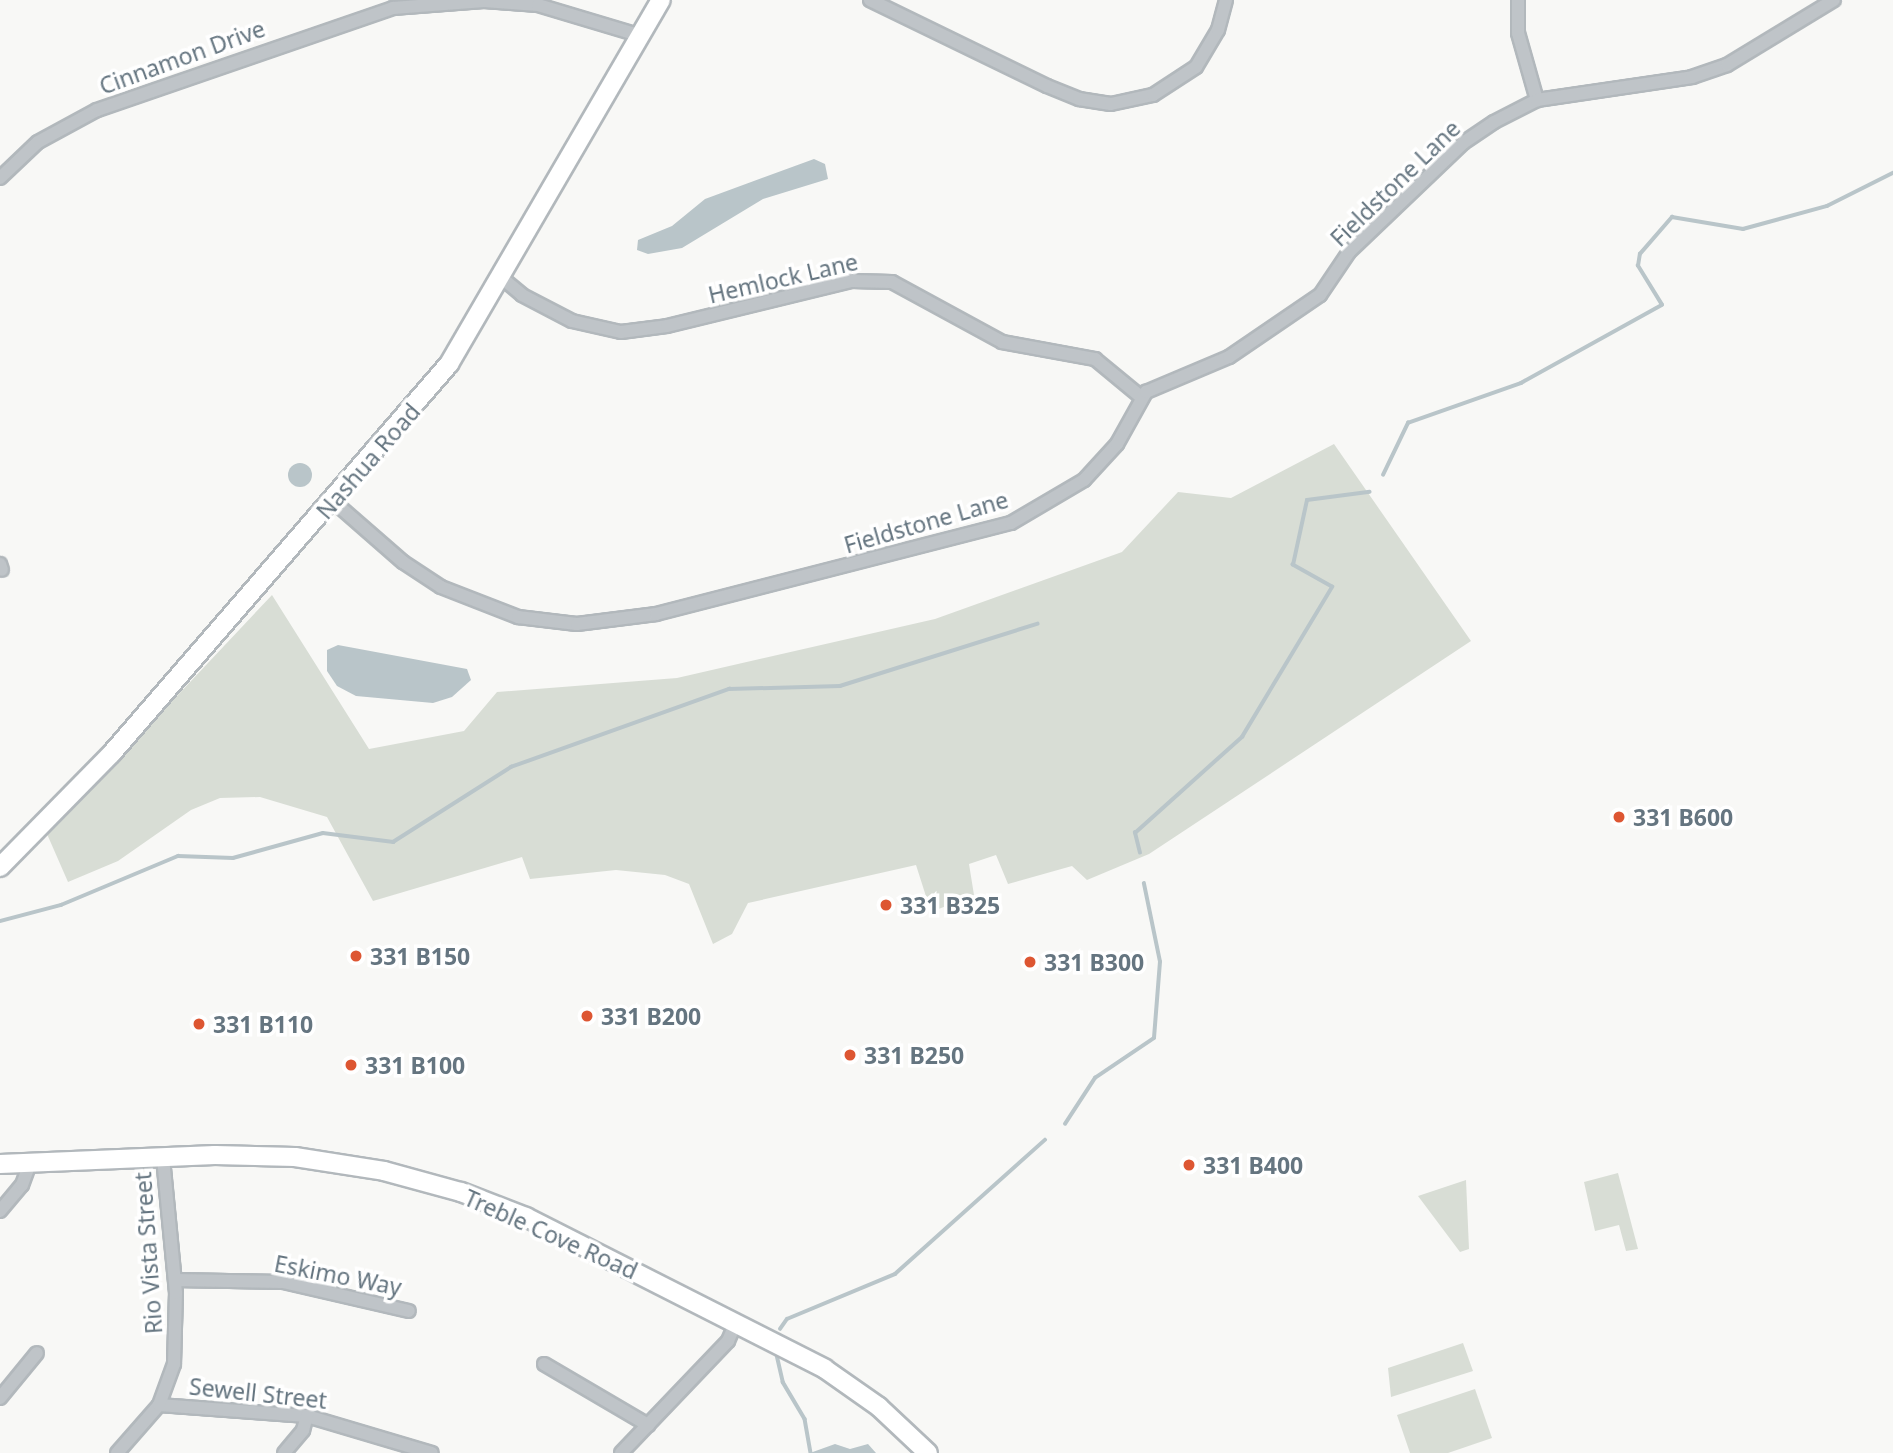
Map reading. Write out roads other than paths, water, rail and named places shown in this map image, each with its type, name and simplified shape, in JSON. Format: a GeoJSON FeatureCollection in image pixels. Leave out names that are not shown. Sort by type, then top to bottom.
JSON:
{"type":"FeatureCollection","features":[{"type":"Feature","properties":{"kind":"main road","name":"Nashua Road"},"geometry":{"type":"LineString","coordinates":[[0,867],[103,764],[449,364],[502,278],[661,0]]}},
{"type":"Feature","properties":{"kind":"main road","name":"Treble Cove Road"},"geometry":{"type":"LineString","coordinates":[[0,1164],[163,1157],[320,1160],[438,1185],[516,1212],[736,1322],[845,1381],[928,1453]]}},
{"type":"Feature","properties":{"kind":"street"},"geometry":{"type":"LineString","coordinates":[[870,0],[1063,93],[1111,104],[1163,91],[1196,67],[1217,30],[1226,0]]}},
{"type":"Feature","properties":{"kind":"street"},"geometry":{"type":"LineString","coordinates":[[1518,0],[1518,33],[1537,100]]}},
{"type":"Feature","properties":{"kind":"street","name":"Fieldstone Lane"},"geometry":{"type":"LineString","coordinates":[[333,501],[403,562],[459,596],[539,621],[615,622],[1011,523],[1084,480],[1117,444],[1141,397],[1229,357],[1320,295],[1349,252],[1438,165],[1494,122],[1537,100],[1692,77],[1727,65],[1834,0]]}},
{"type":"Feature","properties":{"kind":"street","name":"Cinnamon Drive"},"geometry":{"type":"LineString","coordinates":[[0,177],[38,142],[97,110],[392,4],[484,1],[538,5],[642,36]]}},
{"type":"Feature","properties":{"kind":"street","name":"Hemlock Lane"},"geometry":{"type":"LineString","coordinates":[[502,278],[522,295],[572,321],[621,332],[667,326],[852,281],[892,282],[1002,342],[1095,359],[1141,397]]}},
{"type":"Feature","properties":{"kind":"street","name":"Rio Vista Street"},"geometry":{"type":"LineString","coordinates":[[117,1453],[159,1405],[174,1364],[175,1280],[163,1157]]}},
{"type":"Feature","properties":{"kind":"street"},"geometry":{"type":"LineString","coordinates":[[0,1211],[22,1185],[30,1163]]}},
{"type":"Feature","properties":{"kind":"street","name":"Eskimo Way"},"geometry":{"type":"LineString","coordinates":[[175,1280],[283,1282],[409,1311]]}},
{"type":"Feature","properties":{"kind":"street"},"geometry":{"type":"LineString","coordinates":[[621,1453],[728,1341],[736,1322]]}},
{"type":"Feature","properties":{"kind":"street"},"geometry":{"type":"LineString","coordinates":[[0,1398],[37,1353]]}},
{"type":"Feature","properties":{"kind":"street"},"geometry":{"type":"LineString","coordinates":[[544,1364],[648,1425]]}},
{"type":"Feature","properties":{"kind":"street","name":"Sewell Street"},"geometry":{"type":"LineString","coordinates":[[159,1405],[307,1416],[432,1453]]}},
{"type":"Feature","properties":{"kind":"street"},"geometry":{"type":"LineString","coordinates":[[284,1453],[303,1430],[307,1416]]}},
{"type":"Feature","properties":{"kind":"waterway"},"geometry":{"type":"LineString","coordinates":[[1383,475],[1408,423],[1521,383],[1662,305],[1638,266],[1640,254],[1672,217],[1743,229],[1827,206],[1893,173]]}},
{"type":"Feature","properties":{"kind":"waterway"},"geometry":{"type":"LineString","coordinates":[[1140,853],[1135,833],[1242,737],[1332,587],[1293,565],[1307,500],[1369,492]]}},
{"type":"Feature","properties":{"kind":"waterway"},"geometry":{"type":"LineString","coordinates":[[0,921],[61,905],[178,856],[233,858],[323,833],[393,842],[511,767],[729,689],[840,686],[1037,624]]}},
{"type":"Feature","properties":{"kind":"waterway"},"geometry":{"type":"LineString","coordinates":[[1065,1124],[1095,1078],[1154,1038],[1160,962],[1144,884]]}},
{"type":"Feature","properties":{"kind":"waterway"},"geometry":{"type":"LineString","coordinates":[[780,1329],[787,1319],[895,1274],[1045,1140]]}},
{"type":"Feature","properties":{"kind":"waterway"},"geometry":{"type":"LineString","coordinates":[[777,1355],[783,1382],[805,1419],[811,1453]]}},
{"type":"Feature","properties":{"kind":"place","name":"331 B600"},"geometry":{"type":"Point","coordinates":[1619,817]}},
{"type":"Feature","properties":{"kind":"place","name":"331 B325"},"geometry":{"type":"Point","coordinates":[886,905]}},
{"type":"Feature","properties":{"kind":"place","name":"331 B150"},"geometry":{"type":"Point","coordinates":[356,956]}},
{"type":"Feature","properties":{"kind":"place","name":"331 B300"},"geometry":{"type":"Point","coordinates":[1030,962]}},
{"type":"Feature","properties":{"kind":"place","name":"331 B200"},"geometry":{"type":"Point","coordinates":[587,1016]}},
{"type":"Feature","properties":{"kind":"place","name":"331 B110"},"geometry":{"type":"Point","coordinates":[199,1024]}},
{"type":"Feature","properties":{"kind":"place","name":"331 B250"},"geometry":{"type":"Point","coordinates":[850,1055]}},
{"type":"Feature","properties":{"kind":"place","name":"331 B100"},"geometry":{"type":"Point","coordinates":[351,1065]}},
{"type":"Feature","properties":{"kind":"place","name":"331 B400"},"geometry":{"type":"Point","coordinates":[1189,1165]}}]}
